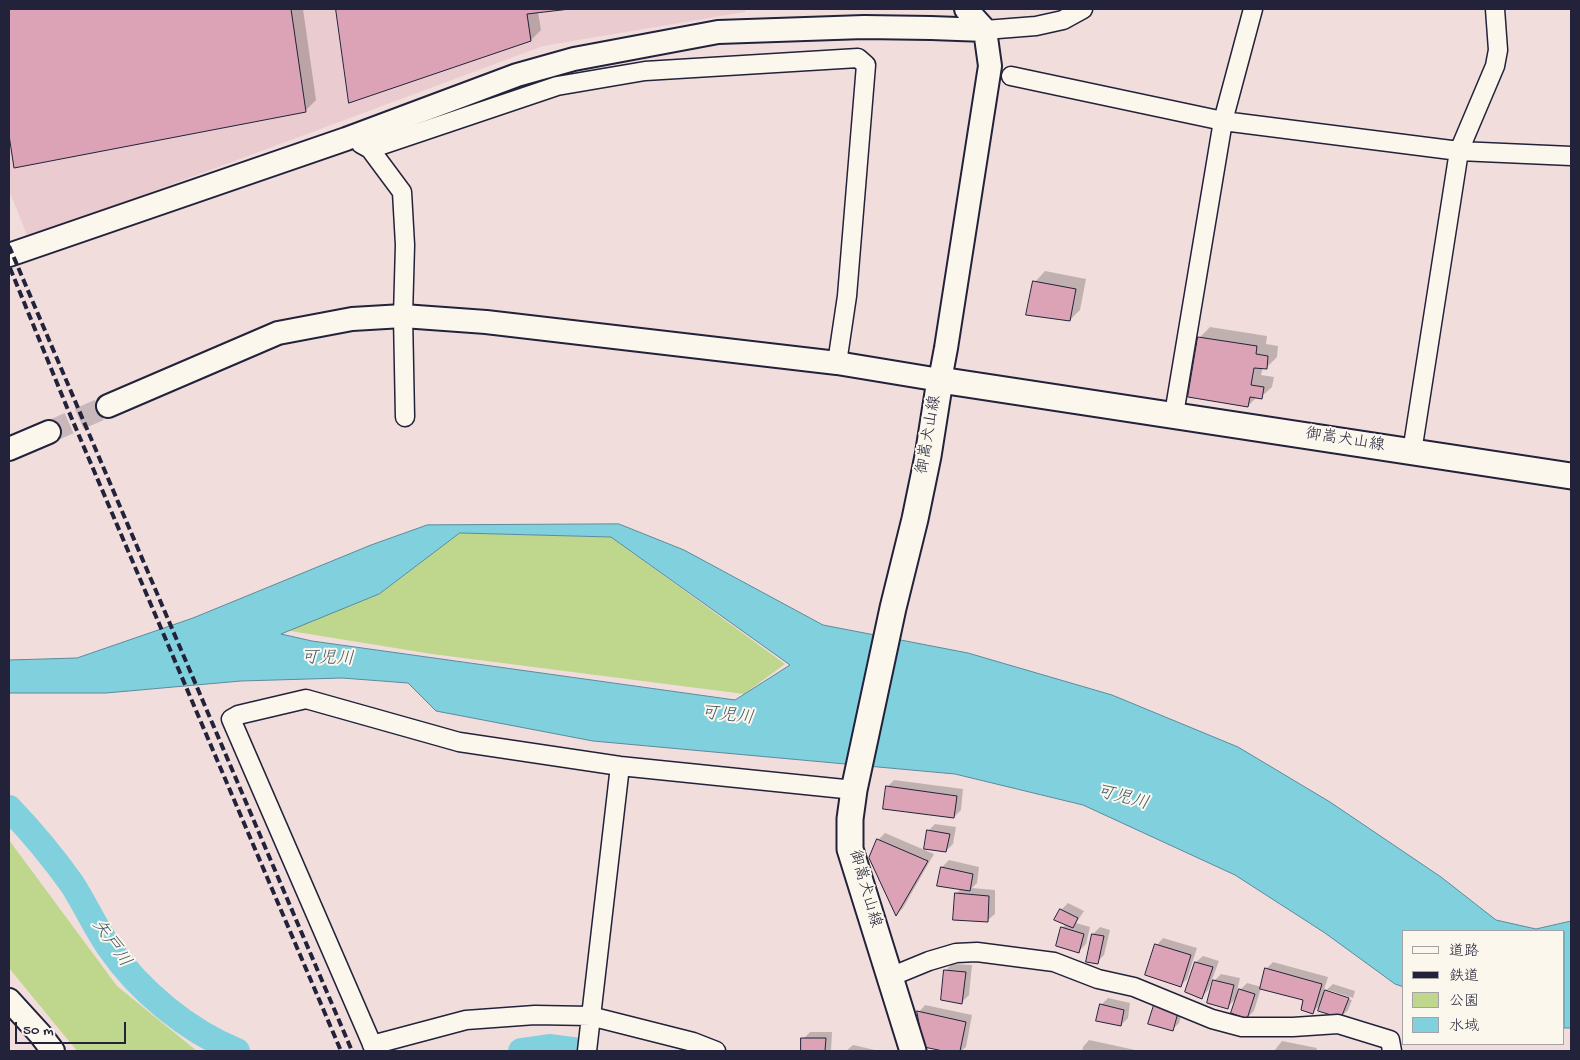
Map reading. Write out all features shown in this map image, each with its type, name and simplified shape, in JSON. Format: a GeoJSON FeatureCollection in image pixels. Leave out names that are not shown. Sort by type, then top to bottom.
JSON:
{"type":"FeatureCollection","features":[{"type":"Feature","properties":{"kind":"main road","name":"御嵩犬山線"},"geometry":{"type":"LineString","coordinates":[[913,1051],[850,849],[850,819],[855,785],[893,608],[928,456],[940,380],[1174,414],[1571,476]]}},
{"type":"Feature","properties":{"kind":"street"},"geometry":{"type":"LineString","coordinates":[[108,406],[278,333],[352,318],[403,316],[486,322],[837,363],[940,380],[990,66],[985,30],[966,9]]}},
{"type":"Feature","properties":{"kind":"street"},"geometry":{"type":"LineString","coordinates":[[9,255],[346,139],[526,72],[574,59],[718,32],[864,27],[985,30],[1036,26],[1063,20],[1084,9]]}},
{"type":"Feature","properties":{"kind":"street"},"geometry":{"type":"LineString","coordinates":[[1174,414],[1222,121],[1253,9]]}},
{"type":"Feature","properties":{"kind":"street"},"geometry":{"type":"LineString","coordinates":[[1412,452],[1459,151],[1495,66],[1498,50],[1495,9]]}},
{"type":"Feature","properties":{"kind":"street"},"geometry":{"type":"LineString","coordinates":[[370,148],[557,86],[645,71],[858,58],[866,65],[848,296],[837,363]]}},
{"type":"Feature","properties":{"kind":"street"},"geometry":{"type":"LineString","coordinates":[[1011,76],[1222,121],[1459,151],[1571,156]]}},
{"type":"Feature","properties":{"kind":"street"},"geometry":{"type":"LineString","coordinates":[[346,139],[370,148],[402,192],[405,245],[403,316],[405,417]]}},
{"type":"Feature","properties":{"kind":"street"},"geometry":{"type":"LineString","coordinates":[[9,449],[49,432]]}},
{"type":"Feature","properties":{"kind":"street"},"geometry":{"type":"LineString","coordinates":[[716,1051],[693,1042],[590,1020],[535,1016],[466,1020],[374,1048],[231,719],[238,715],[306,698],[459,742],[620,766],[855,785]]}},
{"type":"Feature","properties":{"kind":"street"},"geometry":{"type":"LineString","coordinates":[[587,1051],[620,766]]}},
{"type":"Feature","properties":{"kind":"street"},"geometry":{"type":"LineString","coordinates":[[890,977],[929,961],[956,953],[977,952],[1054,962],[1098,979],[1134,986],[1212,1019],[1242,1027],[1293,1027],[1338,1024],[1390,1040],[1392,1051]]}},
{"type":"Feature","properties":{"kind":"street"},"geometry":{"type":"LineString","coordinates":[[9,1000],[53,1051]]}},
{"type":"Feature","properties":{"kind":"shaded area"},"geometry":{"type":"Polygon","coordinates":[[[9,9],[746,9],[745,12],[543,46],[28,238],[9,190],[9,9]]]}},
{"type":"Feature","properties":{"kind":"green space"},"geometry":{"type":"Polygon","coordinates":[[[460,533],[611,537],[785,664],[744,694],[432,654],[284,630],[379,594],[460,533]]]}},
{"type":"Feature","properties":{"kind":"green space"},"geometry":{"type":"Polygon","coordinates":[[[9,840],[117,986],[197,1051],[77,1051],[9,968],[9,840]]]}},
{"type":"Feature","properties":{"kind":"water","name":"可児川"},"geometry":{"type":"Polygon","coordinates":[[[619,524],[684,550],[823,625],[968,653],[1112,695],[1238,747],[1330,802],[1441,877],[1496,920],[1536,929],[1571,921],[1571,1028],[1565,1028],[1565,930],[1402,930],[1402,986],[1395,984],[1325,933],[1235,875],[1083,805],[955,774],[593,741],[436,711],[408,683],[342,678],[241,681],[106,693],[9,693],[9,660],[77,658],[193,618],[371,545],[427,525],[619,524]],[[460,533],[379,594],[281,634],[312,641],[735,700],[790,665],[611,537],[460,533]]]}},
{"type":"Feature","properties":{"kind":"building"},"geometry":{"type":"Polygon","coordinates":[[[9,9],[291,9],[306,112],[14,168],[9,135],[9,9]]]}},
{"type":"Feature","properties":{"kind":"building"},"geometry":{"type":"Polygon","coordinates":[[[336,9],[570,9],[527,14],[531,41],[349,103],[336,9]]]}},
{"type":"Feature","properties":{"kind":"building"},"geometry":{"type":"Polygon","coordinates":[[[1033,281],[1076,289],[1070,321],[1026,315],[1033,281]]]}},
{"type":"Feature","properties":{"kind":"building"},"geometry":{"type":"Polygon","coordinates":[[[1198,337],[1257,346],[1256,354],[1268,356],[1267,369],[1254,368],[1251,385],[1264,387],[1262,399],[1250,397],[1248,407],[1188,397],[1198,337]]]}},
{"type":"Feature","properties":{"kind":"building"},"geometry":{"type":"Polygon","coordinates":[[[886,786],[957,796],[954,818],[883,809],[886,786]]]}},
{"type":"Feature","properties":{"kind":"building"},"geometry":{"type":"Polygon","coordinates":[[[927,830],[950,834],[946,852],[924,849],[927,830]]]}},
{"type":"Feature","properties":{"kind":"building"},"geometry":{"type":"Polygon","coordinates":[[[877,839],[928,861],[896,916],[869,858],[877,839]]]}},
{"type":"Feature","properties":{"kind":"building"},"geometry":{"type":"Polygon","coordinates":[[[941,867],[973,874],[970,891],[937,886],[941,867]]]}},
{"type":"Feature","properties":{"kind":"building"},"geometry":{"type":"Polygon","coordinates":[[[955,893],[989,896],[988,922],[953,920],[955,893]]]}},
{"type":"Feature","properties":{"kind":"building"},"geometry":{"type":"Polygon","coordinates":[[[1060,909],[1078,918],[1073,928],[1054,920],[1060,909]]]}},
{"type":"Feature","properties":{"kind":"building"},"geometry":{"type":"Polygon","coordinates":[[[1061,927],[1084,934],[1079,953],[1056,946],[1061,927]]]}},
{"type":"Feature","properties":{"kind":"building"},"geometry":{"type":"Polygon","coordinates":[[[1092,934],[1104,936],[1098,964],[1086,962],[1092,934]]]}},
{"type":"Feature","properties":{"kind":"building"},"geometry":{"type":"Polygon","coordinates":[[[1155,944],[1191,955],[1181,987],[1145,975],[1155,944]]]}},
{"type":"Feature","properties":{"kind":"building"},"geometry":{"type":"Polygon","coordinates":[[[1195,962],[1213,967],[1202,999],[1185,992],[1195,962]]]}},
{"type":"Feature","properties":{"kind":"building"},"geometry":{"type":"Polygon","coordinates":[[[1265,968],[1322,984],[1313,1014],[1301,1010],[1303,1000],[1260,989],[1265,968]]]}},
{"type":"Feature","properties":{"kind":"building"},"geometry":{"type":"Polygon","coordinates":[[[944,970],[966,972],[962,1004],[941,1000],[944,970]]]}},
{"type":"Feature","properties":{"kind":"building"},"geometry":{"type":"Polygon","coordinates":[[[1213,980],[1234,985],[1228,1009],[1207,1003],[1213,980]]]}},
{"type":"Feature","properties":{"kind":"building"},"geometry":{"type":"Polygon","coordinates":[[[1239,989],[1255,994],[1247,1019],[1231,1013],[1239,989]]]}},
{"type":"Feature","properties":{"kind":"building"},"geometry":{"type":"Polygon","coordinates":[[[1325,990],[1349,998],[1341,1018],[1318,1011],[1325,990]]]}},
{"type":"Feature","properties":{"kind":"building"},"geometry":{"type":"Polygon","coordinates":[[[1155,1002],[1179,1009],[1173,1031],[1148,1024],[1155,1002]]]}},
{"type":"Feature","properties":{"kind":"building"},"geometry":{"type":"Polygon","coordinates":[[[1100,1004],[1124,1010],[1121,1026],[1096,1021],[1100,1004]]]}},
{"type":"Feature","properties":{"kind":"building"},"geometry":{"type":"Polygon","coordinates":[[[917,1011],[966,1022],[960,1051],[943,1051],[924,1047],[917,1011]]]}},
{"type":"Feature","properties":{"kind":"building"},"geometry":{"type":"Polygon","coordinates":[[[801,1038],[826,1038],[825,1051],[801,1051],[801,1038]]]}},
{"type":"Feature","properties":{"kind":"waterway","name":"矢戸川"},"geometry":{"type":"LineString","coordinates":[[9,808],[65,874],[99,932],[135,979],[183,1021],[219,1043],[237,1051]]}},
{"type":"Feature","properties":{"kind":"waterway","name":"矢戸川"},"geometry":{"type":"LineString","coordinates":[[521,1051],[549,1047],[580,1051]]}},
{"type":"Feature","properties":{"kind":"tunnel"},"geometry":{"type":"LineString","coordinates":[[49,432],[108,406]]}},
{"type":"Feature","properties":{"kind":"railway"},"geometry":{"type":"LineString","coordinates":[[9,246],[352,1051]]}},
{"type":"Feature","properties":{"kind":"railway"},"geometry":{"type":"LineString","coordinates":[[10,268],[66,405],[341,1051]]}}]}
